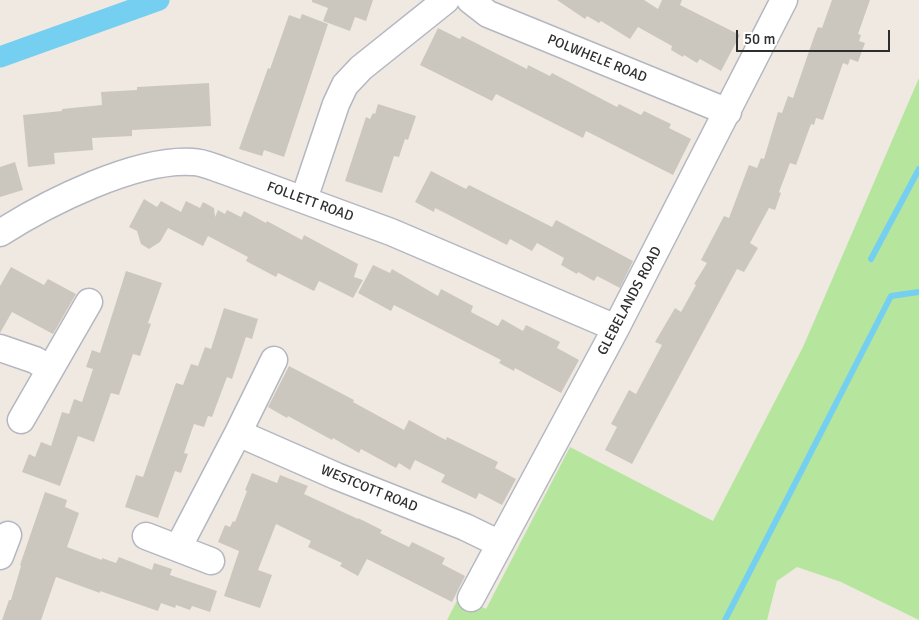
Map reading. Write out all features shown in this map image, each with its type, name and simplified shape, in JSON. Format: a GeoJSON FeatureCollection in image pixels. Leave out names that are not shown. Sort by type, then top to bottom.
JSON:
{"type":"FeatureCollection","features":[{"type":"Feature","properties":{"kind":"street"},"geometry":{"type":"LineString","coordinates":[[304,199],[336,104],[345,85],[361,68],[446,0]]}},
{"type":"Feature","properties":{"kind":"street","name":"POLWHELE ROAD"},"geometry":{"type":"LineString","coordinates":[[470,0],[488,14],[728,112]]}},
{"type":"Feature","properties":{"kind":"street","name":"GLEBELANDS ROAD"},"geometry":{"type":"LineString","coordinates":[[471,598],[616,328],[784,0]]}},
{"type":"Feature","properties":{"kind":"street","name":"FOLLETT ROAD"},"geometry":{"type":"LineString","coordinates":[[0,233],[57,202],[104,181],[146,166],[173,162],[195,162],[304,199],[391,232],[616,328]]}},
{"type":"Feature","properties":{"kind":"street"},"geometry":{"type":"LineString","coordinates":[[21,420],[89,302]]}},
{"type":"Feature","properties":{"kind":"street"},"geometry":{"type":"LineString","coordinates":[[0,348],[35,360],[50,369]]}},
{"type":"Feature","properties":{"kind":"street"},"geometry":{"type":"LineString","coordinates":[[178,548],[274,360]]}},
{"type":"Feature","properties":{"kind":"street","name":"WESTCOTT ROAD"},"geometry":{"type":"LineString","coordinates":[[238,433],[345,480],[465,527],[500,544]]}},
{"type":"Feature","properties":{"kind":"street"},"geometry":{"type":"LineString","coordinates":[[146,536],[211,561]]}},
{"type":"Feature","properties":{"kind":"green space"},"geometry":{"type":"Polygon","coordinates":[[[919,78],[919,620],[841,582],[797,567],[777,581],[767,620],[447,620],[460,595],[486,609],[570,447],[713,521],[803,347],[919,78]]]}},
{"type":"Feature","properties":{"kind":"building"},"geometry":{"type":"Polygon","coordinates":[[[312,0],[373,0],[366,21],[355,17],[350,31],[323,21],[328,8],[312,2],[312,0]]]}},
{"type":"Feature","properties":{"kind":"building"},"geometry":{"type":"Polygon","coordinates":[[[557,0],[644,0],[658,9],[662,0],[682,0],[680,5],[740,35],[721,71],[700,59],[697,63],[684,55],[683,57],[671,50],[672,46],[638,27],[630,39],[601,21],[599,23],[587,16],[585,19],[557,0]]]}},
{"type":"Feature","properties":{"kind":"building"},"geometry":{"type":"Polygon","coordinates":[[[832,0],[870,0],[858,34],[861,35],[859,41],[865,43],[858,62],[850,59],[848,65],[843,63],[823,120],[816,118],[814,125],[811,124],[796,165],[790,163],[779,192],[781,193],[775,210],[769,208],[750,243],[758,248],[744,272],[737,269],[632,464],[605,450],[617,427],[611,424],[629,390],[636,394],[662,345],[655,342],[675,308],[681,312],[696,285],[694,284],[707,263],[701,260],[724,216],[729,218],[749,165],[757,168],[761,158],[764,159],[778,112],[782,113],[788,96],[793,98],[815,34],[818,27],[822,28],[832,0]]]}},
{"type":"Feature","properties":{"kind":"building"},"geometry":{"type":"Polygon","coordinates":[[[302,14],[328,24],[284,157],[264,150],[262,156],[239,149],[289,15],[300,19],[302,14]]]}},
{"type":"Feature","properties":{"kind":"building"},"geometry":{"type":"Polygon","coordinates":[[[438,28],[460,39],[462,36],[527,69],[528,65],[550,76],[552,73],[617,107],[619,104],[641,115],[644,111],[671,124],[669,128],[691,139],[673,175],[586,131],[583,138],[496,94],[492,101],[420,65],[438,28]]]}},
{"type":"Feature","properties":{"kind":"building"},"geometry":{"type":"Polygon","coordinates":[[[209,83],[211,126],[132,130],[132,136],[92,138],[93,150],[54,153],[55,164],[28,167],[23,115],[102,105],[101,92],[137,90],[137,87],[209,83]]]}},
{"type":"Feature","properties":{"kind":"building"},"geometry":{"type":"Polygon","coordinates":[[[378,104],[416,116],[408,140],[405,139],[399,157],[394,156],[382,193],[345,181],[366,117],[370,119],[373,113],[375,114],[378,104]]]}},
{"type":"Feature","properties":{"kind":"building"},"geometry":{"type":"Polygon","coordinates":[[[15,162],[23,190],[0,197],[0,167],[15,162]]]}},
{"type":"Feature","properties":{"kind":"building"},"geometry":{"type":"Polygon","coordinates":[[[431,171],[466,189],[469,185],[552,227],[556,220],[633,261],[620,288],[597,276],[594,281],[578,272],[577,274],[561,265],[564,258],[537,243],[532,251],[510,239],[507,245],[435,208],[434,212],[415,202],[431,171]]]}},
{"type":"Feature","properties":{"kind":"building"},"geometry":{"type":"Polygon","coordinates":[[[144,199],[157,207],[161,201],[181,212],[186,201],[200,208],[203,202],[214,208],[215,217],[218,210],[225,214],[227,210],[241,217],[244,211],[302,240],[304,235],[358,264],[354,277],[363,280],[353,298],[319,281],[314,291],[278,273],[276,277],[246,261],[248,257],[208,236],[203,246],[168,228],[160,242],[149,249],[141,244],[137,231],[129,227],[144,199]]]}},
{"type":"Feature","properties":{"kind":"building"},"geometry":{"type":"Polygon","coordinates":[[[373,265],[390,273],[392,269],[438,296],[441,289],[473,306],[471,312],[498,326],[502,319],[523,331],[526,325],[560,342],[557,348],[579,360],[561,393],[515,368],[514,371],[499,363],[501,360],[394,305],[391,311],[358,293],[373,265]]]}},
{"type":"Feature","properties":{"kind":"building"},"geometry":{"type":"Polygon","coordinates":[[[11,267],[44,285],[48,279],[76,294],[53,334],[12,312],[0,333],[0,286],[11,267]]]}},
{"type":"Feature","properties":{"kind":"building"},"geometry":{"type":"Polygon","coordinates":[[[126,271],[162,283],[148,323],[151,324],[140,356],[133,354],[119,395],[111,393],[94,442],[78,436],[60,486],[22,472],[29,454],[35,457],[41,442],[51,446],[62,412],[69,414],[74,399],[82,402],[93,369],[86,367],[92,350],[100,353],[126,271]]]}},
{"type":"Feature","properties":{"kind":"building"},"geometry":{"type":"Polygon","coordinates":[[[224,308],[258,319],[252,339],[246,337],[232,379],[227,377],[212,417],[208,416],[204,427],[194,424],[184,453],[188,454],[181,473],[175,471],[158,518],[125,507],[136,475],[143,477],[176,383],[183,385],[191,364],[198,366],[205,347],[211,349],[224,308]]]}},
{"type":"Feature","properties":{"kind":"building"},"geometry":{"type":"Polygon","coordinates":[[[289,366],[354,400],[353,402],[404,430],[409,420],[446,440],[447,437],[498,462],[495,468],[516,479],[502,505],[479,493],[476,499],[441,482],[445,475],[415,460],[410,470],[399,463],[396,468],[361,449],[359,453],[333,438],[332,440],[268,407],[289,366]]]}},
{"type":"Feature","properties":{"kind":"building"},"geometry":{"type":"Polygon","coordinates":[[[252,473],[277,483],[280,475],[308,486],[304,494],[382,530],[380,533],[409,547],[412,542],[445,558],[442,564],[465,576],[452,602],[367,559],[358,576],[340,566],[342,563],[308,547],[311,541],[276,524],[258,570],[272,575],[260,608],[224,596],[239,551],[218,542],[225,525],[230,527],[233,521],[235,522],[252,473]]]}},
{"type":"Feature","properties":{"kind":"building"},"geometry":{"type":"Polygon","coordinates":[[[45,492],[67,500],[65,507],[79,513],[67,547],[116,563],[119,557],[152,570],[154,563],[172,569],[170,575],[217,591],[210,612],[192,606],[190,610],[176,605],[175,608],[161,603],[158,611],[56,577],[41,620],[2,620],[9,600],[11,600],[20,565],[45,492]]]}},
{"type":"Feature","properties":{"kind":"waterway"},"geometry":{"type":"LineString","coordinates":[[0,57],[159,0]]}},
{"type":"Feature","properties":{"kind":"waterway"},"geometry":{"type":"LineString","coordinates":[[871,259],[919,169]]}},
{"type":"Feature","properties":{"kind":"waterway"},"geometry":{"type":"LineString","coordinates":[[725,620],[891,296],[919,292]]}}]}
